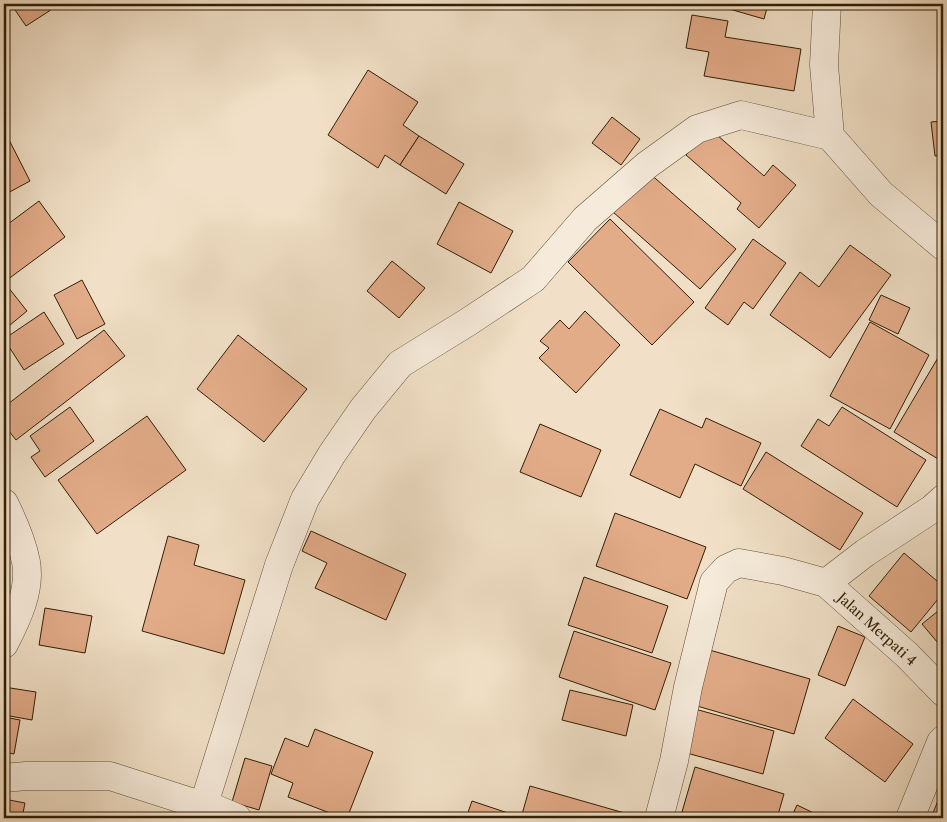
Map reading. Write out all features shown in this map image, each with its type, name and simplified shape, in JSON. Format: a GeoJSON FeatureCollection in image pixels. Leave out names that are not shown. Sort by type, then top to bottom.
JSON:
{"type":"FeatureCollection","features":[{"type":"Feature","properties":{"kind":"street"},"geometry":{"type":"LineString","coordinates":[[827,4],[824,65],[830,136]]}},
{"type":"Feature","properties":{"kind":"street"},"geometry":{"type":"LineString","coordinates":[[194,808],[278,565],[305,500],[332,454],[363,409],[400,364],[533,279],[585,219],[647,165],[697,130],[741,115],[830,136],[882,194],[943,246]]}},
{"type":"Feature","properties":{"kind":"street","name":"Jalan Merpati 4"},"geometry":{"type":"LineString","coordinates":[[943,500],[865,552],[826,583],[907,655],[943,692]]}},
{"type":"Feature","properties":{"kind":"street"},"geometry":{"type":"LineString","coordinates":[[4,503],[20,541],[26,562],[27,583],[22,603],[4,644]]}},
{"type":"Feature","properties":{"kind":"street"},"geometry":{"type":"LineString","coordinates":[[659,818],[674,761],[688,687],[714,582],[726,570],[740,563],[783,571],[826,583]]}},
{"type":"Feature","properties":{"kind":"street"},"geometry":{"type":"LineString","coordinates":[[910,818],[943,740]]}},
{"type":"Feature","properties":{"kind":"street"},"geometry":{"type":"LineString","coordinates":[[4,778],[26,776],[110,776],[194,808],[237,818]]}},
{"type":"Feature","properties":{"kind":"building"},"geometry":{"type":"Polygon","coordinates":[[[11,4],[60,4],[26,26],[11,4]]]}},
{"type":"Feature","properties":{"kind":"building"},"geometry":{"type":"Polygon","coordinates":[[[712,4],[768,4],[764,19],[712,4]]]}},
{"type":"Feature","properties":{"kind":"building"},"geometry":{"type":"Polygon","coordinates":[[[692,15],[728,21],[725,37],[801,49],[794,91],[704,76],[709,52],[686,48],[692,15]]]}},
{"type":"Feature","properties":{"kind":"building"},"geometry":{"type":"Polygon","coordinates":[[[368,70],[418,102],[403,125],[419,136],[400,165],[385,155],[378,168],[328,135],[368,70]]]}},
{"type":"Feature","properties":{"kind":"building"},"geometry":{"type":"Polygon","coordinates":[[[612,117],[640,139],[621,165],[592,143],[612,117]]]}},
{"type":"Feature","properties":{"kind":"building"},"geometry":{"type":"Polygon","coordinates":[[[943,121],[943,155],[935,156],[931,122],[943,121]]]}},
{"type":"Feature","properties":{"kind":"building"},"geometry":{"type":"Polygon","coordinates":[[[709,128],[764,176],[773,165],[796,185],[759,228],[737,209],[741,203],[686,155],[709,128]]]}},
{"type":"Feature","properties":{"kind":"building"},"geometry":{"type":"Polygon","coordinates":[[[4,130],[30,181],[4,195],[4,130]]]}},
{"type":"Feature","properties":{"kind":"building"},"geometry":{"type":"Polygon","coordinates":[[[419,136],[464,164],[446,194],[400,165],[419,136]]]}},
{"type":"Feature","properties":{"kind":"building"},"geometry":{"type":"Polygon","coordinates":[[[648,172],[736,249],[700,289],[613,212],[648,172]]]}},
{"type":"Feature","properties":{"kind":"building"},"geometry":{"type":"Polygon","coordinates":[[[39,201],[65,237],[7,280],[4,276],[4,227],[39,201]]]}},
{"type":"Feature","properties":{"kind":"building"},"geometry":{"type":"Polygon","coordinates":[[[459,202],[513,231],[491,273],[437,244],[459,202]]]}},
{"type":"Feature","properties":{"kind":"building"},"geometry":{"type":"Polygon","coordinates":[[[610,219],[694,302],[652,345],[568,262],[610,219]]]}},
{"type":"Feature","properties":{"kind":"building"},"geometry":{"type":"Polygon","coordinates":[[[753,239],[786,263],[753,309],[744,302],[728,325],[705,308],[753,239]]]}},
{"type":"Feature","properties":{"kind":"building"},"geometry":{"type":"Polygon","coordinates":[[[850,245],[891,275],[830,358],[770,315],[800,272],[819,287],[850,245]]]}},
{"type":"Feature","properties":{"kind":"building"},"geometry":{"type":"Polygon","coordinates":[[[392,261],[425,288],[399,318],[367,291],[392,261]]]}},
{"type":"Feature","properties":{"kind":"building"},"geometry":{"type":"Polygon","coordinates":[[[82,280],[105,324],[77,339],[54,295],[82,280]]]}},
{"type":"Feature","properties":{"kind":"building"},"geometry":{"type":"Polygon","coordinates":[[[4,282],[27,311],[4,330],[4,282]]]}},
{"type":"Feature","properties":{"kind":"building"},"geometry":{"type":"Polygon","coordinates":[[[881,295],[910,308],[898,334],[869,320],[881,295]]]}},
{"type":"Feature","properties":{"kind":"building"},"geometry":{"type":"Polygon","coordinates":[[[585,311],[620,345],[576,393],[539,358],[549,348],[540,341],[560,320],[569,329],[585,311]]]}},
{"type":"Feature","properties":{"kind":"building"},"geometry":{"type":"Polygon","coordinates":[[[44,312],[64,344],[24,370],[4,339],[44,312]]]}},
{"type":"Feature","properties":{"kind":"building"},"geometry":{"type":"Polygon","coordinates":[[[870,322],[929,355],[890,429],[830,396],[870,322]]]}},
{"type":"Feature","properties":{"kind":"building"},"geometry":{"type":"Polygon","coordinates":[[[104,330],[125,356],[16,440],[4,425],[4,407],[104,330]]]}},
{"type":"Feature","properties":{"kind":"building"},"geometry":{"type":"Polygon","coordinates":[[[238,335],[307,389],[264,442],[197,389],[238,335]]]}},
{"type":"Feature","properties":{"kind":"building"},"geometry":{"type":"Polygon","coordinates":[[[939,356],[943,359],[943,462],[894,432],[939,356]]]}},
{"type":"Feature","properties":{"kind":"building"},"geometry":{"type":"Polygon","coordinates":[[[70,407],[94,441],[45,477],[31,457],[40,451],[30,436],[70,407]]]}},
{"type":"Feature","properties":{"kind":"building"},"geometry":{"type":"Polygon","coordinates":[[[842,407],[926,460],[897,507],[801,446],[818,419],[829,426],[842,407]]]}},
{"type":"Feature","properties":{"kind":"building"},"geometry":{"type":"Polygon","coordinates":[[[660,409],[702,428],[706,418],[761,443],[741,486],[695,464],[680,498],[630,475],[660,409]]]}},
{"type":"Feature","properties":{"kind":"building"},"geometry":{"type":"Polygon","coordinates":[[[147,416],[186,470],[97,534],[58,480],[147,416]]]}},
{"type":"Feature","properties":{"kind":"building"},"geometry":{"type":"Polygon","coordinates":[[[540,424],[601,450],[581,497],[520,472],[540,424]]]}},
{"type":"Feature","properties":{"kind":"building"},"geometry":{"type":"Polygon","coordinates":[[[766,452],[863,513],[840,550],[743,489],[766,452]]]}},
{"type":"Feature","properties":{"kind":"building"},"geometry":{"type":"Polygon","coordinates":[[[615,513],[706,547],[687,599],[596,566],[615,513]]]}},
{"type":"Feature","properties":{"kind":"building"},"geometry":{"type":"Polygon","coordinates":[[[311,531],[406,574],[386,620],[315,588],[327,563],[302,551],[311,531]]]}},
{"type":"Feature","properties":{"kind":"building"},"geometry":{"type":"Polygon","coordinates":[[[168,536],[199,545],[194,565],[245,580],[224,654],[142,631],[168,536]]]}},
{"type":"Feature","properties":{"kind":"building"},"geometry":{"type":"Polygon","coordinates":[[[904,553],[943,586],[943,593],[911,632],[869,596],[904,553]]]}},
{"type":"Feature","properties":{"kind":"building"},"geometry":{"type":"Polygon","coordinates":[[[584,577],[668,606],[652,653],[568,625],[584,577]]]}},
{"type":"Feature","properties":{"kind":"building"},"geometry":{"type":"Polygon","coordinates":[[[943,607],[943,649],[922,624],[943,607]]]}},
{"type":"Feature","properties":{"kind":"building"},"geometry":{"type":"Polygon","coordinates":[[[45,608],[92,616],[85,653],[39,645],[45,608]]]}},
{"type":"Feature","properties":{"kind":"building"},"geometry":{"type":"Polygon","coordinates":[[[838,626],[865,637],[845,686],[818,675],[838,626]]]}},
{"type":"Feature","properties":{"kind":"building"},"geometry":{"type":"Polygon","coordinates":[[[574,631],[671,663],[655,710],[559,677],[574,631]]]}},
{"type":"Feature","properties":{"kind":"building"},"geometry":{"type":"Polygon","coordinates":[[[706,649],[810,679],[794,734],[690,704],[706,649]]]}},
{"type":"Feature","properties":{"kind":"building"},"geometry":{"type":"Polygon","coordinates":[[[4,687],[36,692],[32,720],[4,715],[4,687]]]}},
{"type":"Feature","properties":{"kind":"building"},"geometry":{"type":"Polygon","coordinates":[[[570,690],[633,705],[626,736],[562,720],[570,690]]]}},
{"type":"Feature","properties":{"kind":"building"},"geometry":{"type":"Polygon","coordinates":[[[853,699],[913,744],[885,782],[825,738],[853,699]]]}},
{"type":"Feature","properties":{"kind":"building"},"geometry":{"type":"Polygon","coordinates":[[[695,709],[774,731],[763,774],[683,752],[695,709]]]}},
{"type":"Feature","properties":{"kind":"building"},"geometry":{"type":"Polygon","coordinates":[[[4,717],[20,720],[14,754],[4,752],[4,717]]]}},
{"type":"Feature","properties":{"kind":"building"},"geometry":{"type":"Polygon","coordinates":[[[315,729],[373,752],[347,818],[288,797],[293,783],[271,774],[285,738],[308,747],[315,729]]]}},
{"type":"Feature","properties":{"kind":"building"},"geometry":{"type":"Polygon","coordinates":[[[245,758],[272,766],[259,810],[232,802],[245,758]]]}},
{"type":"Feature","properties":{"kind":"building"},"geometry":{"type":"Polygon","coordinates":[[[695,767],[784,794],[777,818],[702,818],[682,812],[695,767]]]}},
{"type":"Feature","properties":{"kind":"building"},"geometry":{"type":"Polygon","coordinates":[[[530,786],[635,816],[634,818],[521,818],[530,786]]]}},
{"type":"Feature","properties":{"kind":"building"},"geometry":{"type":"Polygon","coordinates":[[[941,793],[943,794],[943,818],[931,818],[941,793]]]}},
{"type":"Feature","properties":{"kind":"building"},"geometry":{"type":"Polygon","coordinates":[[[4,799],[25,803],[22,818],[4,818],[4,799]]]}},
{"type":"Feature","properties":{"kind":"building"},"geometry":{"type":"Polygon","coordinates":[[[472,801],[520,817],[466,818],[472,801]]]}},
{"type":"Feature","properties":{"kind":"building"},"geometry":{"type":"Polygon","coordinates":[[[797,805],[824,818],[791,818],[797,805]]]}}]}
